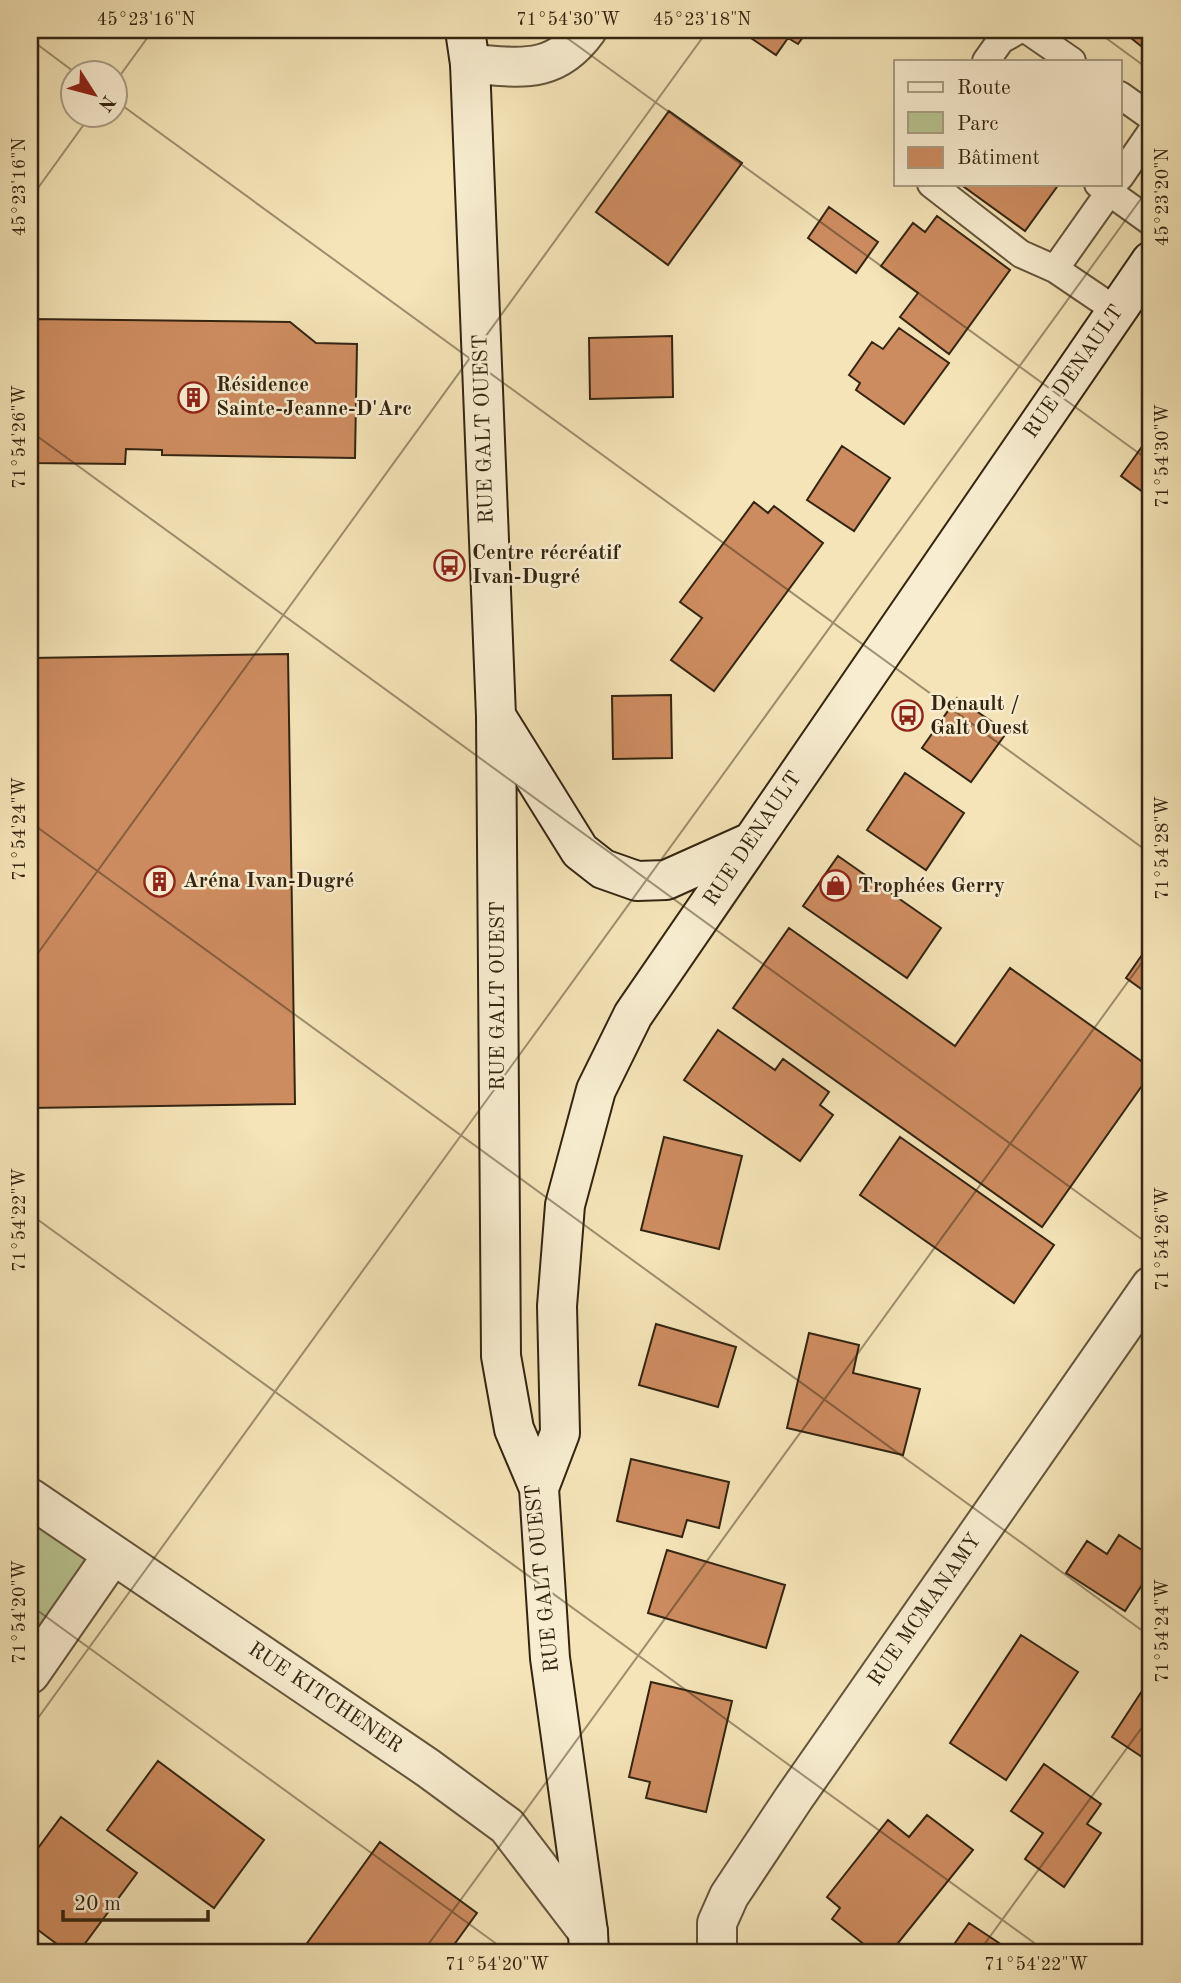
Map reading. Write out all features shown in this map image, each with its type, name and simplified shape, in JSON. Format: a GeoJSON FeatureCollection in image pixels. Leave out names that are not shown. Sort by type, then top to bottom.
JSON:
{"type":"FeatureCollection","features":[{"type":"Feature","properties":{"kind":"main road"},"geometry":{"type":"LineString","coordinates":[[468,47],[529,68],[558,58],[587,30]]}},
{"type":"Feature","properties":{"kind":"main road","name":"RUE GALT OUEST"},"geometry":{"type":"LineString","coordinates":[[468,47],[496,716],[501,1356],[514,1429],[539,1488],[550,1658],[589,1942]]}},
{"type":"Feature","properties":{"kind":"main road","name":"RUE DENAULT"},"geometry":{"type":"LineString","coordinates":[[539,1488],[560,1433],[557,1306],[565,1205],[596,1090],[633,1015],[1151,261]]}},
{"type":"Feature","properties":{"kind":"main road"},"geometry":{"type":"LineString","coordinates":[[496,716],[580,851],[603,869],[637,881],[666,880],[751,842]]}},
{"type":"Feature","properties":{"kind":"main road","name":"RUE MCMANAMY"},"geometry":{"type":"LineString","coordinates":[[716,1948],[717,1923],[722,1909],[794,1798],[1151,1286]]}},
{"type":"Feature","properties":{"kind":"main road","name":"RUE KITCHENER"},"geometry":{"type":"LineString","coordinates":[[30,1498],[417,1760],[507,1826],[589,1942]]}},
{"type":"Feature","properties":{"kind":"main road"},"geometry":{"type":"LineString","coordinates":[[30,1674],[112,1556]]}},
{"type":"Feature","properties":{"kind":"lane"},"geometry":{"type":"LineString","coordinates":[[987,60],[1001,40],[1019,30]]}},
{"type":"Feature","properties":{"kind":"lane"},"geometry":{"type":"LineString","coordinates":[[1027,30],[1071,60]]}},
{"type":"Feature","properties":{"kind":"lane"},"geometry":{"type":"LineString","coordinates":[[1122,96],[1151,117]]}},
{"type":"Feature","properties":{"kind":"lane"},"geometry":{"type":"LineString","coordinates":[[1122,169],[1151,132]]}},
{"type":"Feature","properties":{"kind":"lane"},"geometry":{"type":"LineString","coordinates":[[934,186],[1021,254],[1055,269],[1116,311]]}},
{"type":"Feature","properties":{"kind":"lane"},"geometry":{"type":"LineString","coordinates":[[1055,269],[1109,186]]}},
{"type":"Feature","properties":{"kind":"lane"},"geometry":{"type":"LineString","coordinates":[[1112,186],[1151,222]]}},
{"type":"Feature","properties":{"kind":"green space"},"geometry":{"type":"Polygon","coordinates":[[[30,1498],[112,1556],[30,1674],[30,1498]]]}},
{"type":"Feature","properties":{"kind":"building"},"geometry":{"type":"Polygon","coordinates":[[[739,30],[808,30],[798,44],[788,38],[776,55],[739,30]]]}},
{"type":"Feature","properties":{"kind":"building"},"geometry":{"type":"Polygon","coordinates":[[[1151,30],[1151,54],[1122,31],[1151,30]]]}},
{"type":"Feature","properties":{"kind":"building"},"geometry":{"type":"Polygon","coordinates":[[[669,111],[742,163],[668,265],[596,212],[669,111]]]}},
{"type":"Feature","properties":{"kind":"building"},"geometry":{"type":"Polygon","coordinates":[[[963,186],[1058,186],[1025,231],[963,186]]]}},
{"type":"Feature","properties":{"kind":"building"},"geometry":{"type":"Polygon","coordinates":[[[829,207],[878,242],[856,273],[808,238],[829,207]]]}},
{"type":"Feature","properties":{"kind":"building"},"geometry":{"type":"Polygon","coordinates":[[[937,216],[1010,270],[949,354],[900,317],[918,293],[881,266],[913,223],[925,232],[937,216]]]}},
{"type":"Feature","properties":{"kind":"building","name":"Résidence Sainte-Jeanne-D'Arc"},"geometry":{"type":"Polygon","coordinates":[[[30,319],[290,322],[316,343],[357,344],[355,458],[162,455],[162,450],[126,449],[125,464],[30,463],[30,319]]]}},
{"type":"Feature","properties":{"kind":"building"},"geometry":{"type":"Polygon","coordinates":[[[899,328],[949,363],[904,424],[856,390],[860,383],[849,375],[872,342],[883,349],[899,328]]]}},
{"type":"Feature","properties":{"kind":"building"},"geometry":{"type":"Polygon","coordinates":[[[672,336],[673,397],[590,399],[589,338],[672,336]]]}},
{"type":"Feature","properties":{"kind":"building"},"geometry":{"type":"Polygon","coordinates":[[[1151,434],[1151,498],[1121,476],[1151,434]]]}},
{"type":"Feature","properties":{"kind":"building"},"geometry":{"type":"Polygon","coordinates":[[[842,446],[890,478],[854,531],[807,500],[842,446]]]}},
{"type":"Feature","properties":{"kind":"building"},"geometry":{"type":"Polygon","coordinates":[[[754,502],[768,513],[774,506],[823,543],[714,691],[671,660],[702,618],[680,602],[754,502]]]}},
{"type":"Feature","properties":{"kind":"building","name":"Aréna Ivan-Dugré"},"geometry":{"type":"Polygon","coordinates":[[[288,654],[295,1104],[30,1108],[30,658],[288,654]]]}},
{"type":"Feature","properties":{"kind":"building"},"geometry":{"type":"Polygon","coordinates":[[[671,695],[672,758],[613,759],[612,696],[671,695]]]}},
{"type":"Feature","properties":{"kind":"building"},"geometry":{"type":"Polygon","coordinates":[[[957,698],[1007,732],[971,782],[922,748],[957,698]]]}},
{"type":"Feature","properties":{"kind":"building"},"geometry":{"type":"Polygon","coordinates":[[[905,773],[964,813],[926,870],[867,830],[905,773]]]}},
{"type":"Feature","properties":{"kind":"building"},"geometry":{"type":"Polygon","coordinates":[[[838,856],[941,928],[907,978],[803,906],[838,856]]]}},
{"type":"Feature","properties":{"kind":"building"},"geometry":{"type":"Polygon","coordinates":[[[789,928],[955,1046],[1010,968],[1151,1068],[1151,1073],[1042,1227],[733,1008],[789,928]]]}},
{"type":"Feature","properties":{"kind":"building"},"geometry":{"type":"Polygon","coordinates":[[[1151,942],[1151,996],[1126,978],[1151,942]]]}},
{"type":"Feature","properties":{"kind":"building"},"geometry":{"type":"Polygon","coordinates":[[[718,1030],[775,1070],[783,1059],[829,1092],[820,1105],[833,1115],[800,1161],[684,1080],[718,1030]]]}},
{"type":"Feature","properties":{"kind":"building"},"geometry":{"type":"Polygon","coordinates":[[[664,1137],[742,1156],[719,1249],[641,1230],[664,1137]]]}},
{"type":"Feature","properties":{"kind":"building"},"geometry":{"type":"Polygon","coordinates":[[[900,1137],[1054,1245],[1014,1303],[860,1195],[900,1137]]]}},
{"type":"Feature","properties":{"kind":"building"},"geometry":{"type":"Polygon","coordinates":[[[656,1324],[736,1347],[718,1407],[639,1385],[656,1324]]]}},
{"type":"Feature","properties":{"kind":"building"},"geometry":{"type":"Polygon","coordinates":[[[809,1333],[859,1345],[853,1373],[920,1389],[903,1455],[787,1428],[809,1333]]]}},
{"type":"Feature","properties":{"kind":"building"},"geometry":{"type":"Polygon","coordinates":[[[631,1459],[729,1482],[719,1528],[687,1520],[682,1537],[617,1521],[631,1459]]]}},
{"type":"Feature","properties":{"kind":"building"},"geometry":{"type":"Polygon","coordinates":[[[1119,1535],[1151,1556],[1151,1571],[1125,1611],[1066,1573],[1087,1541],[1107,1554],[1119,1535]]]}},
{"type":"Feature","properties":{"kind":"building"},"geometry":{"type":"Polygon","coordinates":[[[667,1550],[785,1585],[766,1648],[648,1613],[667,1550]]]}},
{"type":"Feature","properties":{"kind":"building"},"geometry":{"type":"Polygon","coordinates":[[[1021,1635],[1078,1672],[1006,1780],[950,1743],[1021,1635]]]}},
{"type":"Feature","properties":{"kind":"building"},"geometry":{"type":"Polygon","coordinates":[[[1151,1677],[1151,1763],[1112,1737],[1151,1677]]]}},
{"type":"Feature","properties":{"kind":"building"},"geometry":{"type":"Polygon","coordinates":[[[651,1682],[732,1701],[706,1812],[646,1798],[650,1782],[629,1777],[651,1682]]]}},
{"type":"Feature","properties":{"kind":"building"},"geometry":{"type":"Polygon","coordinates":[[[158,1761],[264,1840],[214,1908],[107,1830],[158,1761]]]}},
{"type":"Feature","properties":{"kind":"building"},"geometry":{"type":"Polygon","coordinates":[[[1044,1764],[1101,1804],[1087,1824],[1101,1833],[1064,1887],[1025,1859],[1043,1833],[1011,1811],[1044,1764]]]}},
{"type":"Feature","properties":{"kind":"building"},"geometry":{"type":"Polygon","coordinates":[[[927,1815],[973,1850],[890,1953],[875,1953],[832,1919],[840,1908],[827,1897],[888,1820],[909,1837],[927,1815]]]}},
{"type":"Feature","properties":{"kind":"building"},"geometry":{"type":"Polygon","coordinates":[[[61,1817],[137,1873],[78,1953],[69,1953],[30,1924],[30,1859],[61,1817]]]}},
{"type":"Feature","properties":{"kind":"building"},"geometry":{"type":"Polygon","coordinates":[[[380,1842],[477,1913],[448,1953],[300,1953],[380,1842]]]}},
{"type":"Feature","properties":{"kind":"building"},"geometry":{"type":"Polygon","coordinates":[[[969,1923],[1014,1953],[948,1953],[969,1923]]]}},
{"type":"Feature","properties":{"kind":"place","name":"Résidence Sainte-Jeanne-D'Arc"},"geometry":{"type":"Point","coordinates":[193,397]}},
{"type":"Feature","properties":{"kind":"place","name":"Centre récréatif Ivan-Dugré"},"geometry":{"type":"Point","coordinates":[449,565]}},
{"type":"Feature","properties":{"kind":"place","name":"Denault / Galt Ouest"},"geometry":{"type":"Point","coordinates":[907,716]}},
{"type":"Feature","properties":{"kind":"place","name":"Aréna Ivan-Dugré"},"geometry":{"type":"Point","coordinates":[160,881]}},
{"type":"Feature","properties":{"kind":"place","name":"Trophées Gerry"},"geometry":{"type":"Point","coordinates":[835,886]}}]}
